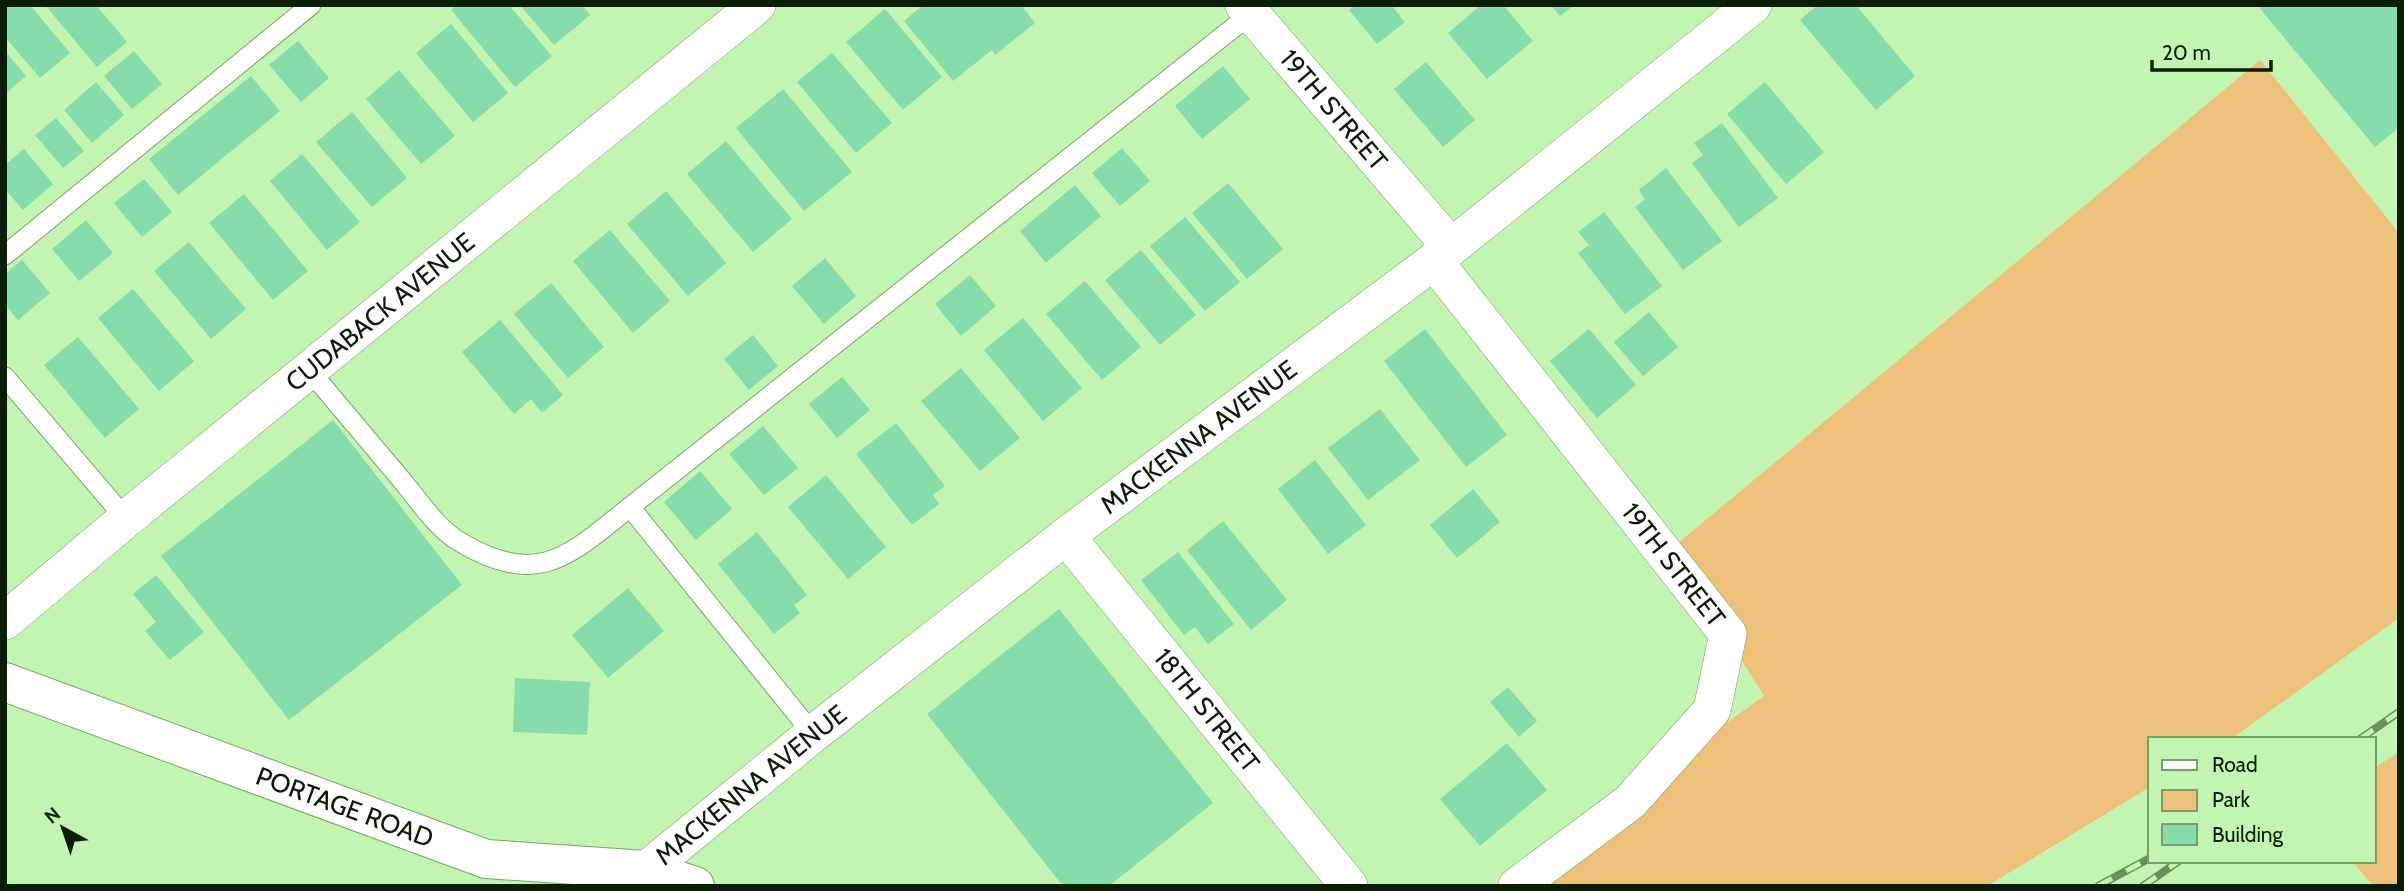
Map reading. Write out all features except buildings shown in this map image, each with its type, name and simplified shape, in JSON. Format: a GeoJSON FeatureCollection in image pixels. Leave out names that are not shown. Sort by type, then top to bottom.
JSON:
{"type":"FeatureCollection","features":[{"type":"Feature","properties":{"kind":"street","name":"CUDABACK AVENUE"},"geometry":{"type":"LineString","coordinates":[[5,621],[126,519],[757,5]]}},
{"type":"Feature","properties":{"kind":"street","name":"MACKENNA AVENUE"},"geometry":{"type":"LineString","coordinates":[[646,870],[813,734],[1066,536],[1442,254],[1753,5]]}},
{"type":"Feature","properties":{"kind":"street","name":"19TH STREET"},"geometry":{"type":"LineString","coordinates":[[1252,8],[1442,254],[1728,634],[1712,710],[1630,802],[1517,886]]}},
{"type":"Feature","properties":{"kind":"street","name":"18TH STREET"},"geometry":{"type":"LineString","coordinates":[[1066,536],[1349,886]]}},
{"type":"Feature","properties":{"kind":"street","name":"PORTAGE ROAD"},"geometry":{"type":"LineString","coordinates":[[5,682],[486,859],[646,870],[695,886]]}},
{"type":"Feature","properties":{"kind":"lane"},"geometry":{"type":"LineString","coordinates":[[5,255],[311,5]]}},
{"type":"Feature","properties":{"kind":"lane"},"geometry":{"type":"LineString","coordinates":[[309,370],[434,519],[458,541],[504,562],[542,563],[560,558],[630,507],[1252,8]]}},
{"type":"Feature","properties":{"kind":"lane"},"geometry":{"type":"LineString","coordinates":[[5,377],[126,519]]}},
{"type":"Feature","properties":{"kind":"lane"},"geometry":{"type":"LineString","coordinates":[[630,507],[813,734]]}},
{"type":"Feature","properties":{"kind":"green space"},"geometry":{"type":"Polygon","coordinates":[[[2260,60],[2399,233],[2399,618],[2234,737],[2148,737],[2148,788],[1987,886],[1498,886],[1764,696],[1672,548],[2260,60]]]}},
{"type":"Feature","properties":{"kind":"green space"},"geometry":{"type":"Polygon","coordinates":[[[2399,752],[2399,886],[2373,886],[2354,863],[2376,863],[2376,767],[2399,752]]]}},
{"type":"Feature","properties":{"kind":"railway"},"geometry":{"type":"LineString","coordinates":[[2363,737],[2399,712]]}},
{"type":"Feature","properties":{"kind":"railway"},"geometry":{"type":"LineString","coordinates":[[2098,886],[2148,859]]}},
{"type":"Feature","properties":{"kind":"railway"},"geometry":{"type":"LineString","coordinates":[[2143,886],[2176,863]]}}]}
